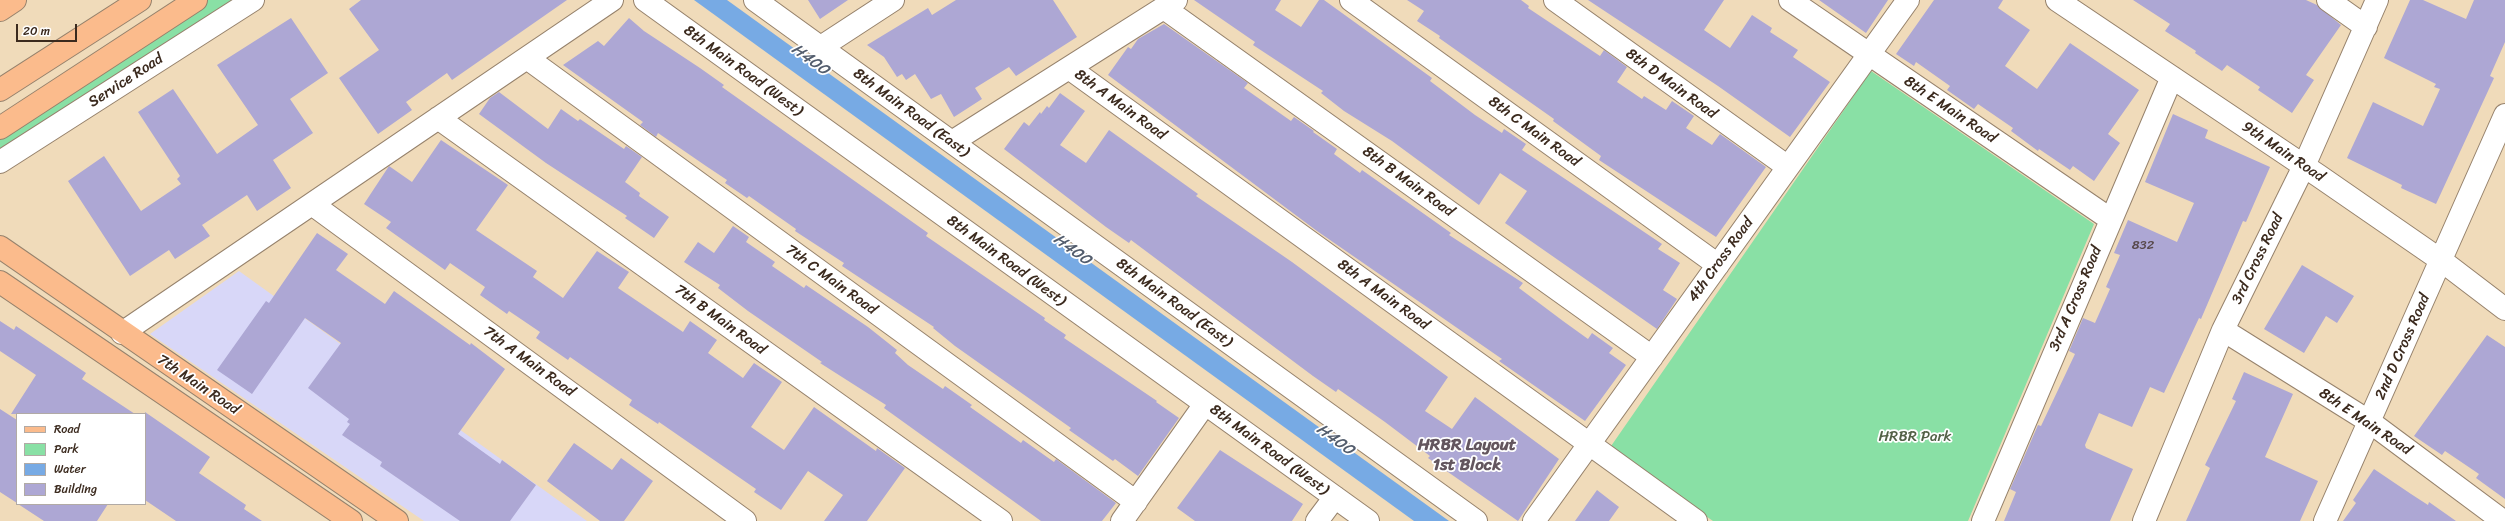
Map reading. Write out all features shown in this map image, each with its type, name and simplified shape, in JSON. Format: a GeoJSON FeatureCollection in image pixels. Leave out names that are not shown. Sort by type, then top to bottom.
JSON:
{"type":"FeatureCollection","features":[{"type":"Feature","properties":{"kind":"main road"},"geometry":{"type":"LineString","coordinates":[[0,10],[15,0]]}},
{"type":"Feature","properties":{"kind":"main road"},"geometry":{"type":"LineString","coordinates":[[0,90],[140,0]]}},
{"type":"Feature","properties":{"kind":"main road"},"geometry":{"type":"LineString","coordinates":[[0,128],[196,0]]}},
{"type":"Feature","properties":{"kind":"main road","name":"7th Main Road"},"geometry":{"type":"LineString","coordinates":[[0,248],[397,521]]}},
{"type":"Feature","properties":{"kind":"main road","name":"7th Main Road"},"geometry":{"type":"LineString","coordinates":[[0,282],[351,521]]}},
{"type":"Feature","properties":{"kind":"street","name":"Service Road"},"geometry":{"type":"LineString","coordinates":[[0,162],[253,0]]}},
{"type":"Feature","properties":{"kind":"street"},"geometry":{"type":"LineString","coordinates":[[122,333],[612,0]]}},
{"type":"Feature","properties":{"kind":"street","name":"8th Main Road (West)"},"geometry":{"type":"LineString","coordinates":[[645,0],[1368,521]]}},
{"type":"Feature","properties":{"kind":"street","name":"8th Main Road (East)"},"geometry":{"type":"LineString","coordinates":[[755,0],[1476,521]]}},
{"type":"Feature","properties":{"kind":"street"},"geometry":{"type":"LineString","coordinates":[[821,47],[893,0]]}},
{"type":"Feature","properties":{"kind":"street","name":"8th C Main Road"},"geometry":{"type":"LineString","coordinates":[[1351,0],[1718,265]]}},
{"type":"Feature","properties":{"kind":"street","name":"8th D Main Road"},"geometry":{"type":"LineString","coordinates":[[1555,0],[1788,167]]}},
{"type":"Feature","properties":{"kind":"street","name":"8th E Main Road"},"geometry":{"type":"LineString","coordinates":[[1790,0],[2110,219]]}},
{"type":"Feature","properties":{"kind":"street","name":"4th Cross Road"},"geometry":{"type":"LineString","coordinates":[[1534,521],[1908,0]]}},
{"type":"Feature","properties":{"kind":"street","name":"9th Main Road"},"geometry":{"type":"LineString","coordinates":[[2057,0],[2442,261],[2505,309]]}},
{"type":"Feature","properties":{"kind":"street"},"geometry":{"type":"LineString","coordinates":[[2328,0],[2366,27]]}},
{"type":"Feature","properties":{"kind":"street","name":"3rd Cross Road"},"geometry":{"type":"LineString","coordinates":[[2144,521],[2223,330],[2304,166],[2377,0]]}},
{"type":"Feature","properties":{"kind":"street"},"geometry":{"type":"LineString","coordinates":[[952,142],[1170,4]]}},
{"type":"Feature","properties":{"kind":"street","name":"8th B Main Road"},"geometry":{"type":"LineString","coordinates":[[1170,4],[1652,357]]}},
{"type":"Feature","properties":{"kind":"street","name":"7th C Main Road"},"geometry":{"type":"LineString","coordinates":[[527,58],[1136,502]]}},
{"type":"Feature","properties":{"kind":"street","name":"8th A Main Road"},"geometry":{"type":"LineString","coordinates":[[1069,68],[1696,521]]}},
{"type":"Feature","properties":{"kind":"street","name":"3rd A Cross Road"},"geometry":{"type":"LineString","coordinates":[[1983,521],[2110,219],[2172,77]]}},
{"type":"Feature","properties":{"kind":"street","name":"7th B Main Road"},"geometry":{"type":"LineString","coordinates":[[438,118],[1001,521]]}},
{"type":"Feature","properties":{"kind":"street","name":"2nd D Cross Road"},"geometry":{"type":"LineString","coordinates":[[2325,521],[2504,123]]}},
{"type":"Feature","properties":{"kind":"street","name":"7th A Main Road"},"geometry":{"type":"LineString","coordinates":[[312,204],[745,521]]}},
{"type":"Feature","properties":{"kind":"street","name":"8th E Main Road"},"geometry":{"type":"LineString","coordinates":[[2223,330],[2370,422],[2504,521]]}},
{"type":"Feature","properties":{"kind":"street"},"geometry":{"type":"LineString","coordinates":[[1122,521],[1205,404]]}},
{"type":"Feature","properties":{"kind":"street"},"geometry":{"type":"LineString","coordinates":[[1317,521],[1335,497]]}},
{"type":"Feature","properties":{"kind":"shaded area"},"geometry":{"type":"Polygon","coordinates":[[[239,271],[587,521],[424,521],[150,334],[239,271]]]}},
{"type":"Feature","properties":{"kind":"green space"},"geometry":{"type":"Polygon","coordinates":[[[207,0],[233,0],[0,154],[0,135],[207,0]]]}},
{"type":"Feature","properties":{"kind":"green space","name":"HRBR Park"},"geometry":{"type":"Polygon","coordinates":[[[1871,71],[2094,224],[1968,521],[1713,521],[1609,449],[1871,71]]]}},
{"type":"Feature","properties":{"kind":"water","name":"H400"},"geometry":{"type":"Polygon","coordinates":[[[694,0],[727,0],[1449,521],[1414,521],[694,0]]]}},
{"type":"Feature","properties":{"kind":"building"},"geometry":{"type":"Polygon","coordinates":[[[361,0],[567,0],[452,80],[447,73],[406,102],[412,110],[378,134],[339,78],[379,50],[349,9],[361,0]]]}},
{"type":"Feature","properties":{"kind":"building"},"geometry":{"type":"Polygon","coordinates":[[[808,0],[848,0],[820,19],[808,0]]]}},
{"type":"Feature","properties":{"kind":"building"},"geometry":{"type":"Polygon","coordinates":[[[956,0],[1053,0],[1077,37],[1016,76],[1009,67],[975,88],[982,99],[954,117],[941,94],[931,99],[915,74],[906,80],[902,74],[897,77],[884,57],[867,45],[928,8],[932,15],[956,0]]]}},
{"type":"Feature","properties":{"kind":"building"},"geometry":{"type":"Polygon","coordinates":[[[1194,0],[1281,0],[1275,10],[1301,27],[1319,0],[1324,0],[1432,78],[1430,81],[1475,115],[1502,133],[1504,129],[1526,144],[1522,150],[1662,244],[1658,249],[1680,263],[1663,290],[1677,299],[1657,329],[1505,223],[1527,191],[1500,173],[1479,205],[1392,141],[1344,111],[1321,93],[1323,91],[1253,45],[1255,42],[1194,0]]]}},
{"type":"Feature","properties":{"kind":"building"},"geometry":{"type":"Polygon","coordinates":[[[1407,0],[1521,0],[1529,6],[1528,8],[1600,56],[1604,50],[1627,67],[1617,82],[1642,99],[1644,96],[1666,110],[1672,101],[1694,116],[1686,128],[1712,145],[1720,134],[1766,167],[1716,237],[1599,160],[1601,156],[1553,121],[1554,119],[1439,38],[1440,36],[1417,21],[1424,11],[1407,0]]]}},
{"type":"Feature","properties":{"kind":"building"},"geometry":{"type":"Polygon","coordinates":[[[1588,0],[1724,0],[1704,30],[1730,48],[1752,15],[1772,28],[1770,32],[1798,50],[1793,57],[1830,82],[1790,137],[1718,86],[1588,0]]]}},
{"type":"Feature","properties":{"kind":"building"},"geometry":{"type":"Polygon","coordinates":[[[1819,0],[1888,0],[1866,33],[1819,0]]]}},
{"type":"Feature","properties":{"kind":"building"},"geometry":{"type":"Polygon","coordinates":[[[1934,0],[2003,0],[1998,8],[2030,30],[2005,66],[2037,89],[2070,43],[2139,90],[2108,134],[2120,143],[2094,181],[2073,166],[2070,170],[2039,149],[2038,151],[2011,131],[2013,128],[1978,104],[1974,109],[1947,90],[1950,86],[1916,62],[1914,66],[1896,54],[1934,0]]]}},
{"type":"Feature","properties":{"kind":"building"},"geometry":{"type":"Polygon","coordinates":[[[2133,0],[2306,0],[2317,5],[2341,25],[2306,75],[2314,80],[2292,113],[2258,90],[2260,87],[2227,65],[2222,71],[2195,53],[2196,51],[2165,31],[2170,24],[2133,0]]]}},
{"type":"Feature","properties":{"kind":"building"},"geometry":{"type":"Polygon","coordinates":[[[2410,0],[2423,0],[2466,19],[2474,0],[2505,0],[2505,42],[2490,76],[2494,78],[2436,204],[2401,188],[2402,185],[2347,158],[2373,102],[2423,126],[2440,89],[2434,87],[2436,84],[2384,58],[2410,0]]]}},
{"type":"Feature","properties":{"kind":"building"},"geometry":{"type":"Polygon","coordinates":[[[291,18],[328,73],[290,99],[313,133],[273,160],[291,188],[257,211],[247,195],[202,225],[210,236],[175,259],[169,250],[130,276],[68,181],[104,156],[141,211],[181,184],[177,179],[180,176],[138,112],[173,89],[217,154],[258,125],[217,65],[291,18]]]}},
{"type":"Feature","properties":{"kind":"building"},"geometry":{"type":"Polygon","coordinates":[[[629,18],[644,31],[724,85],[722,87],[928,233],[926,236],[1045,318],[1044,320],[1066,335],[1064,338],[1157,401],[1156,402],[1179,418],[1138,476],[1115,459],[1113,461],[1069,430],[1071,428],[955,346],[933,328],[934,327],[842,266],[844,263],[795,231],[796,229],[749,196],[747,198],[725,183],[727,180],[658,133],[656,137],[640,125],[643,122],[563,65],[598,41],[604,46],[629,18]]]}},
{"type":"Feature","properties":{"kind":"building"},"geometry":{"type":"Polygon","coordinates":[[[1164,24],[1248,83],[1244,88],[1291,121],[1294,117],[1314,131],[1313,132],[1337,149],[1334,154],[1360,173],[1362,170],[1451,233],[1449,235],[1523,283],[1519,288],[1563,321],[1588,339],[1592,333],[1613,348],[1609,353],[1626,365],[1585,421],[1499,361],[1502,359],[1317,231],[1108,75],[1128,47],[1131,49],[1138,39],[1164,24]]]}},
{"type":"Feature","properties":{"kind":"building"},"geometry":{"type":"Polygon","coordinates":[[[499,92],[548,129],[561,109],[578,121],[580,119],[624,149],[626,146],[642,157],[625,182],[640,193],[639,196],[669,217],[654,238],[625,218],[627,216],[546,163],[479,114],[490,98],[499,92]]]}},
{"type":"Feature","properties":{"kind":"building"},"geometry":{"type":"Polygon","coordinates":[[[1060,93],[1085,111],[1060,145],[1086,163],[1109,130],[1198,194],[1196,196],[1292,262],[1448,377],[1425,411],[1452,429],[1475,397],[1559,459],[1518,521],[1428,458],[1430,456],[1385,422],[1338,389],[1336,392],[1313,376],[1131,240],[1129,243],[1106,227],[1004,149],[1024,122],[1029,126],[1040,112],[1041,114],[1047,106],[1049,108],[1060,93]]]}},
{"type":"Feature","properties":{"kind":"building"},"geometry":{"type":"Polygon","coordinates":[[[2173,114],[2208,130],[2205,138],[2270,167],[2246,222],[2243,221],[2201,319],[2199,318],[2164,393],[2150,387],[2132,427],[2099,413],[2085,445],[2086,448],[2133,469],[2110,521],[2004,521],[2016,492],[2010,489],[2038,425],[2041,426],[2075,354],[2069,351],[2083,318],[2095,323],[2110,289],[2106,287],[2120,255],[2114,253],[2128,220],[2177,242],[2194,203],[2145,182],[2173,114]]]}},
{"type":"Feature","properties":{"kind":"building"},"geometry":{"type":"Polygon","coordinates":[[[441,140],[508,185],[476,230],[537,271],[533,277],[563,298],[597,251],[629,272],[618,288],[683,332],[690,321],[717,340],[708,353],[743,378],[754,363],[782,382],[751,427],[784,450],[814,407],[876,451],[877,448],[905,468],[867,521],[824,521],[843,495],[808,471],[781,510],[754,492],[756,489],[659,422],[658,424],[629,405],[632,400],[570,357],[568,360],[536,338],[540,332],[509,311],[507,314],[480,295],[485,287],[450,263],[445,270],[386,228],[391,222],[364,204],[389,166],[412,182],[441,140]]]}},
{"type":"Feature","properties":{"kind":"building"},"geometry":{"type":"Polygon","coordinates":[[[733,226],[749,237],[746,242],[775,262],[772,266],[804,288],[806,285],[868,327],[897,350],[895,353],[908,365],[943,389],[945,386],[972,405],[970,407],[1021,443],[1023,440],[1054,462],[1056,459],[1116,503],[1102,521],[1041,521],[884,408],[886,405],[820,363],[822,362],[748,311],[718,288],[720,285],[684,262],[698,242],[714,253],[733,226]]]}},
{"type":"Feature","properties":{"kind":"building"},"geometry":{"type":"Polygon","coordinates":[[[317,233],[348,254],[336,270],[385,304],[394,291],[470,345],[471,343],[505,369],[458,434],[500,464],[502,460],[536,485],[510,521],[460,521],[380,466],[382,462],[342,435],[350,424],[347,422],[349,419],[308,388],[341,343],[305,318],[252,394],[217,370],[266,301],[269,303],[317,233]]]}},
{"type":"Feature","properties":{"kind":"building"},"geometry":{"type":"Polygon","coordinates":[[[2302,265],[2354,296],[2337,323],[2326,316],[2304,353],[2264,329],[2302,265]]]}},
{"type":"Feature","properties":{"kind":"building"},"geometry":{"type":"Polygon","coordinates":[[[0,321],[14,330],[16,326],[86,373],[82,379],[133,413],[11,414],[36,375],[0,351],[0,321]]]}},
{"type":"Feature","properties":{"kind":"building"},"geometry":{"type":"Polygon","coordinates":[[[2487,335],[2505,347],[2505,499],[2476,478],[2479,474],[2445,451],[2442,455],[2414,436],[2487,335]]]}},
{"type":"Feature","properties":{"kind":"building"},"geometry":{"type":"Polygon","coordinates":[[[2244,372],[2293,394],[2265,457],[2318,481],[2300,521],[2186,521],[2210,468],[2205,465],[2236,401],[2232,399],[2244,372]]]}},
{"type":"Feature","properties":{"kind":"building"},"geometry":{"type":"Polygon","coordinates":[[[0,409],[16,419],[16,502],[0,492],[0,409]]]}},
{"type":"Feature","properties":{"kind":"building"},"geometry":{"type":"Polygon","coordinates":[[[145,413],[210,457],[199,473],[246,505],[244,509],[262,521],[176,521],[146,501],[145,413]]]}},
{"type":"Feature","properties":{"kind":"building"},"geometry":{"type":"Polygon","coordinates":[[[574,443],[612,470],[621,458],[653,481],[624,521],[600,521],[547,481],[574,443]]]}},
{"type":"Feature","properties":{"kind":"building"},"geometry":{"type":"Polygon","coordinates":[[[1220,450],[1303,504],[1292,521],[1195,521],[1177,508],[1220,450]]]}},
{"type":"Feature","properties":{"kind":"building"},"geometry":{"type":"Polygon","coordinates":[[[2374,469],[2428,505],[2429,502],[2456,521],[2343,521],[2356,503],[2353,500],[2374,469]]]}},
{"type":"Feature","properties":{"kind":"building"},"geometry":{"type":"Polygon","coordinates":[[[1597,490],[1619,507],[1609,521],[1575,521],[1597,490]]]}},
{"type":"Feature","properties":{"kind":"building"},"geometry":{"type":"Polygon","coordinates":[[[20,505],[107,505],[97,521],[44,521],[20,505]]]}},
{"type":"Feature","properties":{"kind":"district","name":"HRBR Layout 1st Block"},"geometry":{"type":"Point","coordinates":[1467,456]}}]}
